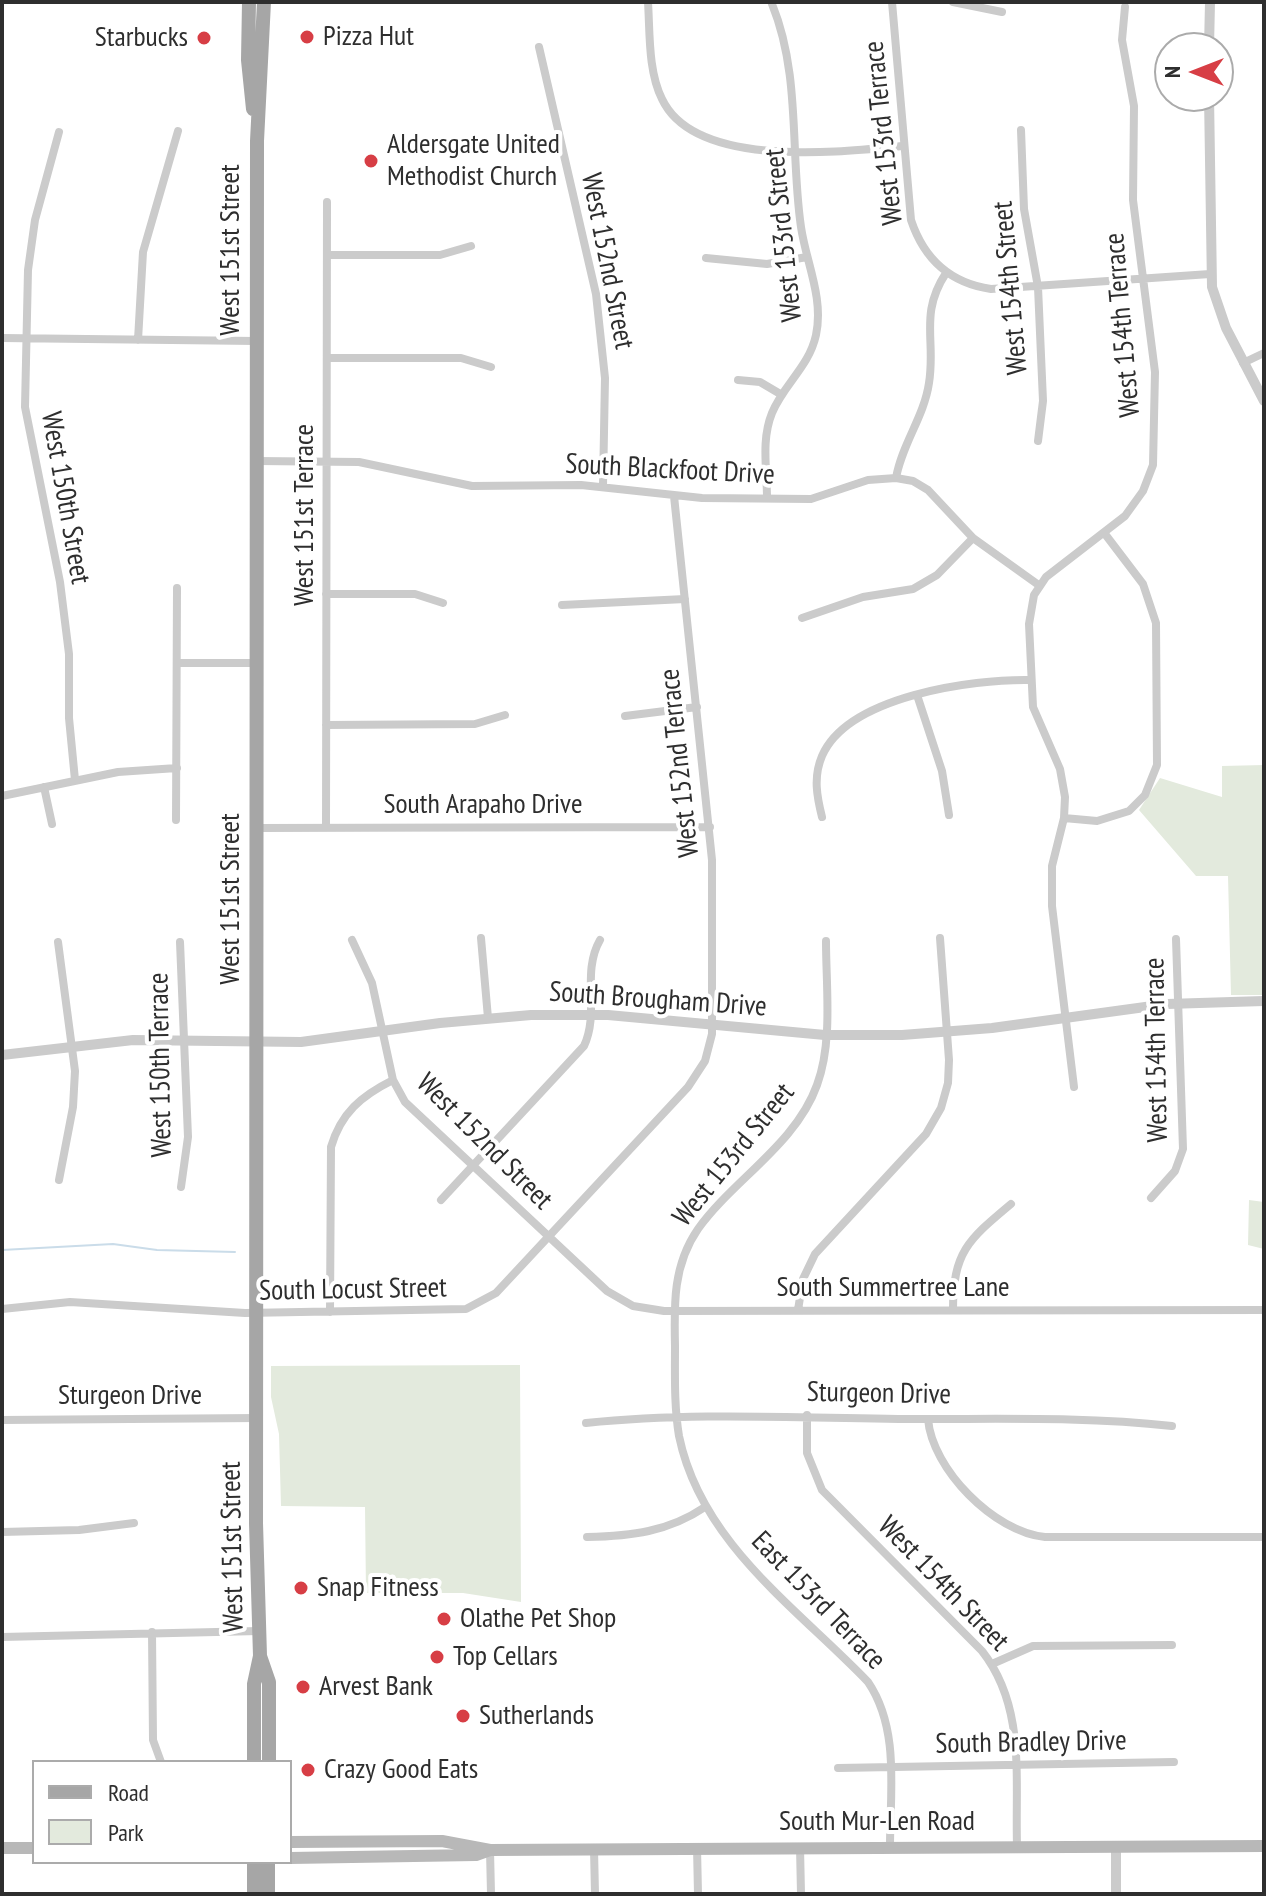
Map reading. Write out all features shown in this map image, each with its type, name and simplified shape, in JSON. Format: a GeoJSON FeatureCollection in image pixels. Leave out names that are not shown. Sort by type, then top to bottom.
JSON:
{"type":"FeatureCollection","features":[{"type":"Feature","properties":{"kind":"main road","name":"West 151st Street"},"geometry":{"type":"LineString","coordinates":[[249,2],[248,60],[257,141]]}},
{"type":"Feature","properties":{"kind":"main road","name":"West 151st Street"},"geometry":{"type":"LineString","coordinates":[[254,1760],[254,1684],[260,1656],[257,141],[264,2]]}},
{"type":"Feature","properties":{"kind":"main road"},"geometry":{"type":"LineString","coordinates":[[248,60],[257,66],[260,108]]}},
{"type":"Feature","properties":{"kind":"main road","name":"West 151st Street"},"geometry":{"type":"LineString","coordinates":[[260,1656],[269,1682],[269,1760]]}},
{"type":"Feature","properties":{"kind":"main road","name":"South Mur-Len Road"},"geometry":{"type":"LineString","coordinates":[[292,1842],[442,1841],[490,1850],[1264,1846]]}},
{"type":"Feature","properties":{"kind":"main road"},"geometry":{"type":"LineString","coordinates":[[357,1858],[378,1850],[407,1849],[413,1842]]}},
{"type":"Feature","properties":{"kind":"main road"},"geometry":{"type":"LineString","coordinates":[[2,1848],[32,1848]]}},
{"type":"Feature","properties":{"kind":"main road","name":"South Mur-Len Road"},"geometry":{"type":"LineString","coordinates":[[292,1858],[476,1855],[490,1850]]}},
{"type":"Feature","properties":{"kind":"main road"},"geometry":{"type":"LineString","coordinates":[[254,1864],[254,1894]]}},
{"type":"Feature","properties":{"kind":"main road"},"geometry":{"type":"LineString","coordinates":[[268,1864],[268,1894]]}},
{"type":"Feature","properties":{"kind":"street"},"geometry":{"type":"LineString","coordinates":[[648,2],[654,73],[669,112],[692,131],[745,147],[796,153],[903,146]]}},
{"type":"Feature","properties":{"kind":"street","name":"West 153rd Terrace"},"geometry":{"type":"LineString","coordinates":[[892,2],[899,53],[903,146],[916,235],[925,252],[946,273]]}},
{"type":"Feature","properties":{"kind":"street"},"geometry":{"type":"LineString","coordinates":[[953,2],[1002,12]]}},
{"type":"Feature","properties":{"kind":"street"},"geometry":{"type":"LineString","coordinates":[[1209,32],[1210,2]]}},
{"type":"Feature","properties":{"kind":"street","name":"West 153rd Street"},"geometry":{"type":"LineString","coordinates":[[767,498],[765,435],[782,395],[807,363],[816,334],[817,296],[799,204],[786,60],[772,4]]}},
{"type":"Feature","properties":{"kind":"street","name":"West 154th Terrace"},"geometry":{"type":"LineString","coordinates":[[1105,534],[1136,503],[1153,465],[1155,372],[1133,200],[1134,106],[1122,40],[1125,7]]}},
{"type":"Feature","properties":{"kind":"street","name":"West 152nd Street"},"geometry":{"type":"LineString","coordinates":[[539,47],[596,294],[605,378],[603,486]]}},
{"type":"Feature","properties":{"kind":"street"},"geometry":{"type":"LineString","coordinates":[[1209,112],[1210,274],[1218,310],[1264,401]]}},
{"type":"Feature","properties":{"kind":"street","name":"West 154th Street"},"geometry":{"type":"LineString","coordinates":[[1021,130],[1024,209],[1038,287],[1043,401],[1038,441]]}},
{"type":"Feature","properties":{"kind":"street"},"geometry":{"type":"LineString","coordinates":[[138,340],[143,252],[178,131]]}},
{"type":"Feature","properties":{"kind":"street","name":"West 150th Street"},"geometry":{"type":"LineString","coordinates":[[59,132],[35,220],[28,270],[29,339],[25,407],[60,582],[69,654],[69,718],[75,780]]}},
{"type":"Feature","properties":{"kind":"street","name":"West 151st Terrace"},"geometry":{"type":"LineString","coordinates":[[326,828],[327,202]]}},
{"type":"Feature","properties":{"kind":"street"},"geometry":{"type":"LineString","coordinates":[[327,255],[440,255],[471,246]]}},
{"type":"Feature","properties":{"kind":"street"},"geometry":{"type":"LineString","coordinates":[[706,258],[767,264],[807,257]]}},
{"type":"Feature","properties":{"kind":"street"},"geometry":{"type":"LineString","coordinates":[[1040,586],[973,538],[928,490],[913,481],[896,478],[900,456],[928,393],[932,354],[928,317],[934,294],[946,273],[985,288],[1210,274]]}},
{"type":"Feature","properties":{"kind":"street"},"geometry":{"type":"LineString","coordinates":[[2,338],[256,341]]}},
{"type":"Feature","properties":{"kind":"street"},"geometry":{"type":"LineString","coordinates":[[1243,363],[1264,353]]}},
{"type":"Feature","properties":{"kind":"street"},"geometry":{"type":"LineString","coordinates":[[327,358],[461,358],[491,367]]}},
{"type":"Feature","properties":{"kind":"street"},"geometry":{"type":"LineString","coordinates":[[738,380],[760,382],[782,395]]}},
{"type":"Feature","properties":{"kind":"street","name":"South Blackfoot Drive"},"geometry":{"type":"LineString","coordinates":[[257,461],[327,461],[386,466],[472,486],[603,486],[674,496],[811,499],[868,480],[896,478]]}},
{"type":"Feature","properties":{"kind":"street","name":"West 152nd Terrace"},"geometry":{"type":"LineString","coordinates":[[674,496],[710,827],[711,1026]]}},
{"type":"Feature","properties":{"kind":"street"},"geometry":{"type":"LineString","coordinates":[[1064,818],[1097,821],[1129,811],[1145,795],[1157,765],[1154,614],[1143,584],[1105,534],[1046,577],[1029,615],[1030,680],[1037,721],[1060,769],[1064,818],[1052,874],[1055,950],[1074,1087]]}},
{"type":"Feature","properties":{"kind":"street"},"geometry":{"type":"LineString","coordinates":[[802,618],[863,597],[913,589],[937,575],[973,538]]}},
{"type":"Feature","properties":{"kind":"street"},"geometry":{"type":"LineString","coordinates":[[176,820],[177,588]]}},
{"type":"Feature","properties":{"kind":"street"},"geometry":{"type":"LineString","coordinates":[[326,594],[415,594],[443,603]]}},
{"type":"Feature","properties":{"kind":"street"},"geometry":{"type":"LineString","coordinates":[[562,605],[685,599]]}},
{"type":"Feature","properties":{"kind":"street"},"geometry":{"type":"LineString","coordinates":[[177,663],[256,663]]}},
{"type":"Feature","properties":{"kind":"street"},"geometry":{"type":"LineString","coordinates":[[822,817],[816,782],[822,756],[829,744],[848,726],[917,695],[993,681],[1030,680]]}},
{"type":"Feature","properties":{"kind":"street"},"geometry":{"type":"LineString","coordinates":[[917,695],[942,771],[949,815]]}},
{"type":"Feature","properties":{"kind":"street"},"geometry":{"type":"LineString","coordinates":[[625,716],[697,707]]}},
{"type":"Feature","properties":{"kind":"street"},"geometry":{"type":"LineString","coordinates":[[326,725],[475,724],[505,715]]}},
{"type":"Feature","properties":{"kind":"street"},"geometry":{"type":"LineString","coordinates":[[2,796],[118,772],[177,768]]}},
{"type":"Feature","properties":{"kind":"street"},"geometry":{"type":"LineString","coordinates":[[44,787],[52,824]]}},
{"type":"Feature","properties":{"kind":"street","name":"South Arapaho Drive"},"geometry":{"type":"LineString","coordinates":[[256,828],[710,827]]}},
{"type":"Feature","properties":{"kind":"street"},"geometry":{"type":"LineString","coordinates":[[481,938],[488,1018]]}},
{"type":"Feature","properties":{"kind":"street"},"geometry":{"type":"LineString","coordinates":[[798,1310],[805,1272],[815,1254],[936,1118],[948,1083],[940,938]]}},
{"type":"Feature","properties":{"kind":"street","name":"West 154th Terrace"},"geometry":{"type":"LineString","coordinates":[[1151,1198],[1175,1171],[1183,1149],[1176,939]]}},
{"type":"Feature","properties":{"kind":"street","name":"West 152nd Street"},"geometry":{"type":"LineString","coordinates":[[352,940],[372,983],[393,1080],[405,1102],[548,1237]]}},
{"type":"Feature","properties":{"kind":"street"},"geometry":{"type":"LineString","coordinates":[[441,1200],[584,1046],[590,1029],[590,956],[600,940]]}},
{"type":"Feature","properties":{"kind":"street","name":"West 153rd Street"},"geometry":{"type":"LineString","coordinates":[[697,1489],[677,1417],[674,1311],[678,1274],[692,1238],[802,1114],[818,1085],[825,1035],[826,941]]}},
{"type":"Feature","properties":{"kind":"street"},"geometry":{"type":"LineString","coordinates":[[58,942],[72,1045],[73,1107],[59,1180]]}},
{"type":"Feature","properties":{"kind":"street","name":"West 150th Terrace"},"geometry":{"type":"LineString","coordinates":[[180,942],[188,1149],[181,1187]]}},
{"type":"Feature","properties":{"kind":"street","name":"South Brougham Drive"},"geometry":{"type":"LineString","coordinates":[[2,1055],[72,1045],[185,1041],[301,1042],[488,1018],[589,1015],[825,1035],[947,1033],[1179,1003],[1264,1001]]}},
{"type":"Feature","properties":{"kind":"street","name":"South Locust Street"},"geometry":{"type":"LineString","coordinates":[[2,1309],[97,1302],[258,1313],[466,1309],[496,1293],[697,1076],[708,1054],[711,1026]]}},
{"type":"Feature","properties":{"kind":"street"},"geometry":{"type":"LineString","coordinates":[[330,1312],[331,1147],[348,1111],[364,1096],[393,1080]]}},
{"type":"Feature","properties":{"kind":"street"},"geometry":{"type":"LineString","coordinates":[[953,1310],[953,1276],[963,1249],[1011,1204]]}},
{"type":"Feature","properties":{"kind":"street","name":"South Summertree Lane"},"geometry":{"type":"LineString","coordinates":[[548,1237],[620,1300],[649,1310],[1264,1310]]}},
{"type":"Feature","properties":{"kind":"street","name":"West 154th Street"},"geometry":{"type":"LineString","coordinates":[[807,1415],[807,1453],[822,1490],[992,1664],[1012,1709],[1017,1846]]}},
{"type":"Feature","properties":{"kind":"street","name":"Sturgeon Drive"},"geometry":{"type":"LineString","coordinates":[[586,1423],[677,1417],[807,1415],[928,1419],[1059,1416],[1172,1426]]}},
{"type":"Feature","properties":{"kind":"street","name":"Sturgeon Drive"},"geometry":{"type":"LineString","coordinates":[[2,1420],[258,1418]]}},
{"type":"Feature","properties":{"kind":"street"},"geometry":{"type":"LineString","coordinates":[[928,1419],[931,1443],[945,1468],[995,1518],[1020,1532],[1045,1537],[1264,1537]]}},
{"type":"Feature","properties":{"kind":"street","name":"East 153rd Terrace"},"geometry":{"type":"LineString","coordinates":[[697,1489],[705,1507],[743,1558],[868,1682],[887,1719],[890,1846]]}},
{"type":"Feature","properties":{"kind":"street"},"geometry":{"type":"LineString","coordinates":[[587,1537],[630,1536],[658,1530],[705,1507]]}},
{"type":"Feature","properties":{"kind":"street"},"geometry":{"type":"LineString","coordinates":[[2,1532],[79,1530],[134,1523]]}},
{"type":"Feature","properties":{"kind":"street"},"geometry":{"type":"LineString","coordinates":[[2,1637],[259,1631]]}},
{"type":"Feature","properties":{"kind":"street"},"geometry":{"type":"LineString","coordinates":[[152,1632],[153,1740],[160,1760]]}},
{"type":"Feature","properties":{"kind":"street"},"geometry":{"type":"LineString","coordinates":[[992,1664],[1033,1646],[1172,1645]]}},
{"type":"Feature","properties":{"kind":"street","name":"South Bradley Drive"},"geometry":{"type":"LineString","coordinates":[[890,1768],[1174,1762]]}},
{"type":"Feature","properties":{"kind":"street"},"geometry":{"type":"LineString","coordinates":[[838,1768],[890,1768]]}},
{"type":"Feature","properties":{"kind":"street"},"geometry":{"type":"LineString","coordinates":[[1116,1846],[1116,1894]]}},
{"type":"Feature","properties":{"kind":"street"},"geometry":{"type":"LineString","coordinates":[[697,1847],[698,1894]]}},
{"type":"Feature","properties":{"kind":"street"},"geometry":{"type":"LineString","coordinates":[[800,1847],[801,1894]]}},
{"type":"Feature","properties":{"kind":"street"},"geometry":{"type":"LineString","coordinates":[[594,1849],[595,1894]]}},
{"type":"Feature","properties":{"kind":"street"},"geometry":{"type":"LineString","coordinates":[[490,1850],[491,1894]]}},
{"type":"Feature","properties":{"kind":"green space"},"geometry":{"type":"Polygon","coordinates":[[[1264,765],[1264,995],[1231,995],[1228,876],[1196,876],[1139,810],[1160,778],[1222,797],[1222,766],[1264,765]]]}},
{"type":"Feature","properties":{"kind":"green space"},"geometry":{"type":"Polygon","coordinates":[[[1249,1200],[1264,1202],[1264,1249],[1248,1245],[1249,1200]]]}},
{"type":"Feature","properties":{"kind":"green space"},"geometry":{"type":"Polygon","coordinates":[[[520,1365],[521,1602],[463,1593],[366,1593],[365,1507],[281,1506],[279,1434],[271,1397],[271,1366],[520,1365]]]}},
{"type":"Feature","properties":{"kind":"waterway"},"geometry":{"type":"LineString","coordinates":[[2,1250],[113,1244],[157,1250],[235,1252]]}},
{"type":"Feature","properties":{"kind":"place","name":"Pizza Hut"},"geometry":{"type":"Point","coordinates":[307,37]}},
{"type":"Feature","properties":{"kind":"place","name":"Starbucks"},"geometry":{"type":"Point","coordinates":[204,38]}},
{"type":"Feature","properties":{"kind":"place","name":"Aldersgate United Methodist Church"},"geometry":{"type":"Point","coordinates":[371,161]}},
{"type":"Feature","properties":{"kind":"place","name":"Snap Fitness"},"geometry":{"type":"Point","coordinates":[301,1588]}},
{"type":"Feature","properties":{"kind":"place","name":"Olathe Pet Shop"},"geometry":{"type":"Point","coordinates":[444,1619]}},
{"type":"Feature","properties":{"kind":"place","name":"Top Cellars"},"geometry":{"type":"Point","coordinates":[437,1657]}},
{"type":"Feature","properties":{"kind":"place","name":"Arvest Bank"},"geometry":{"type":"Point","coordinates":[303,1687]}},
{"type":"Feature","properties":{"kind":"place","name":"Sutherlands"},"geometry":{"type":"Point","coordinates":[463,1716]}},
{"type":"Feature","properties":{"kind":"place","name":"Crazy Good Eats"},"geometry":{"type":"Point","coordinates":[308,1770]}}]}
